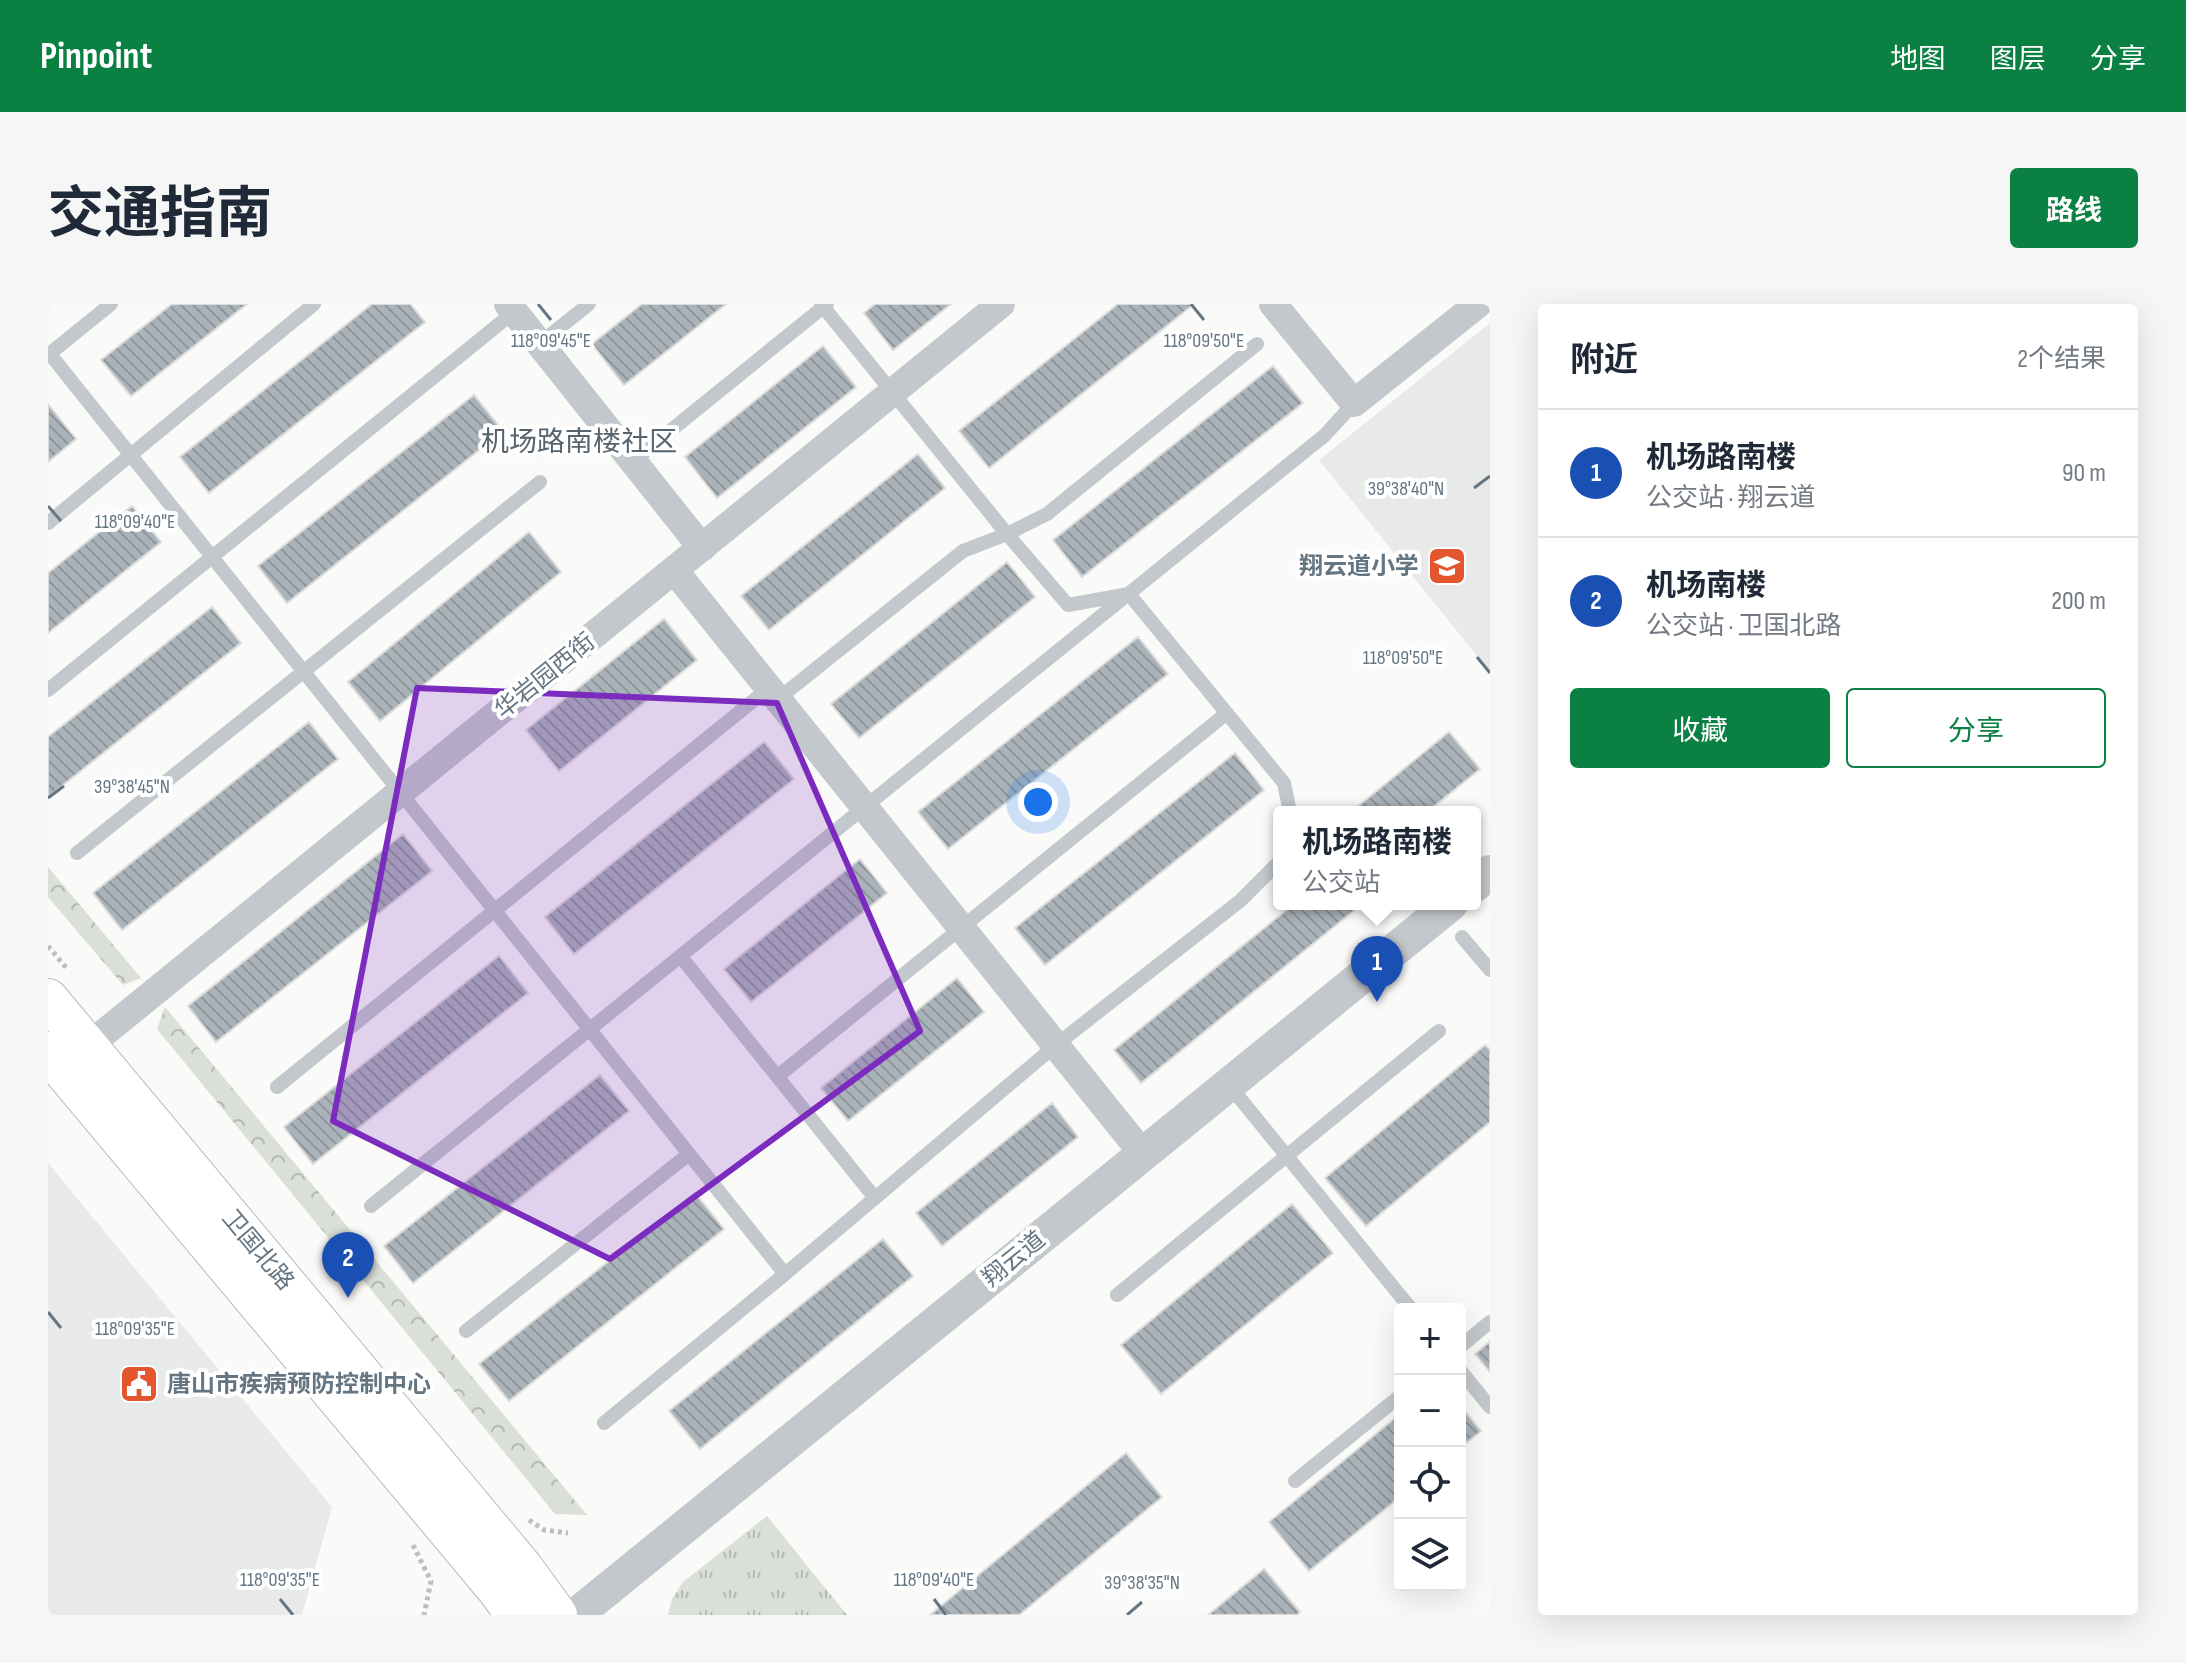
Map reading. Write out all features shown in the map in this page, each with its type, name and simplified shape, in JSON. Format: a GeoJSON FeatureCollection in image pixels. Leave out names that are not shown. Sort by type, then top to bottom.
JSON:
{"type":"FeatureCollection","features":[{"type":"Feature","properties":{"kind":"main road","name":"卫国北路"},"geometry":{"type":"LineString","coordinates":[[48,999],[523,1568],[557,1615]]}},
{"type":"Feature","properties":{"kind":"main road","name":"卫国北路"},"geometry":{"type":"LineString","coordinates":[[48,1052],[516,1615]]}},
{"type":"Feature","properties":{"kind":"street","name":"华岩园西街"},"geometry":{"type":"LineString","coordinates":[[88,1046],[1001,304]]}},
{"type":"Feature","properties":{"kind":"street"},"geometry":{"type":"LineString","coordinates":[[1273,304],[1354,403],[1478,304]]}},
{"type":"Feature","properties":{"kind":"street"},"geometry":{"type":"LineString","coordinates":[[511,308],[702,548]]}},
{"type":"Feature","properties":{"kind":"street"},"geometry":{"type":"LineString","coordinates":[[674,570],[1143,1154]]}},
{"type":"Feature","properties":{"kind":"street","name":"翔云道"},"geometry":{"type":"LineString","coordinates":[[576,1615],[1444,910]]}},
{"type":"Feature","properties":{"kind":"lane"},"geometry":{"type":"LineString","coordinates":[[111,304],[49,354],[785,1274]]}},
{"type":"Feature","properties":{"kind":"lane"},"geometry":{"type":"LineString","coordinates":[[48,523],[314,304]]}},
{"type":"Feature","properties":{"kind":"lane"},"geometry":{"type":"LineString","coordinates":[[539,344],[589,304]]}},
{"type":"Feature","properties":{"kind":"lane"},"geometry":{"type":"LineString","coordinates":[[633,461],[824,305],[1007,534],[1068,605],[1129,594]]}},
{"type":"Feature","properties":{"kind":"lane"},"geometry":{"type":"LineString","coordinates":[[48,690],[511,308]]}},
{"type":"Feature","properties":{"kind":"lane"},"geometry":{"type":"LineString","coordinates":[[277,1087],[774,694],[963,551],[1047,514],[1257,344]]}},
{"type":"Feature","properties":{"kind":"lane"},"geometry":{"type":"LineString","coordinates":[[371,1206],[1325,435],[1354,403]]}},
{"type":"Feature","properties":{"kind":"lane"},"geometry":{"type":"LineString","coordinates":[[77,853],[540,482]]}},
{"type":"Feature","properties":{"kind":"lane"},"geometry":{"type":"LineString","coordinates":[[1129,594],[1284,783],[1289,806]]}},
{"type":"Feature","properties":{"kind":"lane"},"geometry":{"type":"LineString","coordinates":[[778,1076],[1227,713]]}},
{"type":"Feature","properties":{"kind":"lane"},"geometry":{"type":"LineString","coordinates":[[604,1423],[1056,1045],[1240,901],[1273,868]]}},
{"type":"Feature","properties":{"kind":"lane"},"geometry":{"type":"LineString","coordinates":[[1462,937],[1490,970]]}},
{"type":"Feature","properties":{"kind":"lane"},"geometry":{"type":"LineString","coordinates":[[681,957],[875,1198]]}},
{"type":"Feature","properties":{"kind":"lane"},"geometry":{"type":"LineString","coordinates":[[1117,1295],[1439,1031]]}},
{"type":"Feature","properties":{"kind":"lane"},"geometry":{"type":"LineString","coordinates":[[1229,1084],[1406,1303]]}},
{"type":"Feature","properties":{"kind":"lane"},"geometry":{"type":"LineString","coordinates":[[466,1331],[689,1154]]}},
{"type":"Feature","properties":{"kind":"lane"},"geometry":{"type":"LineString","coordinates":[[1466,1342],[1490,1322]]}},
{"type":"Feature","properties":{"kind":"lane"},"geometry":{"type":"LineString","coordinates":[[1464,1375],[1490,1407]]}},
{"type":"Feature","properties":{"kind":"lane"},"geometry":{"type":"LineString","coordinates":[[1295,1481],[1394,1401]]}},
{"type":"Feature","properties":{"kind":"highlighted area"},"geometry":{"type":"Polygon","coordinates":[[[417,688],[777,703],[920,1031],[610,1259],[333,1121],[417,688]]]}},
{"type":"Feature","properties":{"kind":"shaded area","name":"翔云道小学"},"geometry":{"type":"Polygon","coordinates":[[[1490,323],[1490,672],[1319,460],[1490,323]]]}},
{"type":"Feature","properties":{"kind":"shaded area","name":"唐山市疾病预防控制中心"},"geometry":{"type":"Polygon","coordinates":[[[48,1163],[332,1507],[302,1615],[48,1615],[48,1163]]]}},
{"type":"Feature","properties":{"kind":"green space"},"geometry":{"type":"Polygon","coordinates":[[[48,867],[141,978],[123,985],[48,897],[48,867]]]}},
{"type":"Feature","properties":{"kind":"green space"},"geometry":{"type":"Polygon","coordinates":[[[165,1007],[587,1515],[555,1514],[157,1029],[165,1007]]]}},
{"type":"Feature","properties":{"kind":"green space"},"geometry":{"type":"Polygon","coordinates":[[[767,1516],[847,1615],[668,1615],[672,1599],[683,1582],[767,1516]]]}},
{"type":"Feature","properties":{"kind":"building"},"geometry":{"type":"Polygon","coordinates":[[[172,304],[247,304],[131,396],[101,360],[172,304]]]}},
{"type":"Feature","properties":{"kind":"building"},"geometry":{"type":"Polygon","coordinates":[[[372,304],[410,304],[425,322],[209,493],[180,457],[372,304]]]}},
{"type":"Feature","properties":{"kind":"building"},"geometry":{"type":"Polygon","coordinates":[[[642,304],[726,304],[624,385],[592,344],[642,304]]]}},
{"type":"Feature","properties":{"kind":"building"},"geometry":{"type":"Polygon","coordinates":[[[875,304],[951,304],[893,350],[864,313],[875,304]]]}},
{"type":"Feature","properties":{"kind":"building"},"geometry":{"type":"Polygon","coordinates":[[[1118,304],[1194,304],[989,468],[959,431],[1118,304]]]}},
{"type":"Feature","properties":{"kind":"building"},"geometry":{"type":"Polygon","coordinates":[[[823,346],[856,387],[717,498],[685,457],[823,346]]]}},
{"type":"Feature","properties":{"kind":"building"},"geometry":{"type":"Polygon","coordinates":[[[1273,366],[1303,403],[1082,577],[1053,540],[1273,366]]]}},
{"type":"Feature","properties":{"kind":"building"},"geometry":{"type":"Polygon","coordinates":[[[474,395],[503,431],[287,603],[258,566],[474,395]]]}},
{"type":"Feature","properties":{"kind":"building"},"geometry":{"type":"Polygon","coordinates":[[[48,404],[76,439],[48,462],[48,404]]]}},
{"type":"Feature","properties":{"kind":"building"},"geometry":{"type":"Polygon","coordinates":[[[918,454],[945,488],[769,630],[741,596],[918,454]]]}},
{"type":"Feature","properties":{"kind":"building"},"geometry":{"type":"Polygon","coordinates":[[[132,506],[161,542],[48,633],[48,573],[132,506]]]}},
{"type":"Feature","properties":{"kind":"building"},"geometry":{"type":"Polygon","coordinates":[[[529,532],[561,572],[380,721],[348,682],[529,532]]]}},
{"type":"Feature","properties":{"kind":"building"},"geometry":{"type":"Polygon","coordinates":[[[1007,562],[1035,597],[859,738],[831,704],[1007,562]]]}},
{"type":"Feature","properties":{"kind":"building"},"geometry":{"type":"Polygon","coordinates":[[[212,607],[241,643],[48,797],[48,737],[212,607]]]}},
{"type":"Feature","properties":{"kind":"building"},"geometry":{"type":"Polygon","coordinates":[[[664,619],[697,660],[559,771],[526,730],[664,619]]]}},
{"type":"Feature","properties":{"kind":"building"},"geometry":{"type":"Polygon","coordinates":[[[1138,637],[1168,674],[948,849],[918,812],[1138,637]]]}},
{"type":"Feature","properties":{"kind":"building"},"geometry":{"type":"Polygon","coordinates":[[[309,722],[338,759],[122,930],[93,893],[309,722]]]}},
{"type":"Feature","properties":{"kind":"building"},"geometry":{"type":"Polygon","coordinates":[[[1449,732],[1480,769],[1434,806],[1358,806],[1449,732]]]}},
{"type":"Feature","properties":{"kind":"building"},"geometry":{"type":"Polygon","coordinates":[[[764,742],[794,779],[574,954],[545,917],[764,742]]]}},
{"type":"Feature","properties":{"kind":"building"},"geometry":{"type":"Polygon","coordinates":[[[1235,753],[1264,790],[1045,965],[1015,928],[1235,753]]]}},
{"type":"Feature","properties":{"kind":"building"},"geometry":{"type":"Polygon","coordinates":[[[403,834],[432,871],[216,1042],[188,1006],[403,834]]]}},
{"type":"Feature","properties":{"kind":"building"},"geometry":{"type":"Polygon","coordinates":[[[860,859],[887,893],[751,1002],[724,969],[860,859]]]}},
{"type":"Feature","properties":{"kind":"building"},"geometry":{"type":"Polygon","coordinates":[[[1287,910],[1355,910],[1141,1083],[1114,1050],[1287,910]]]}},
{"type":"Feature","properties":{"kind":"building"},"geometry":{"type":"Polygon","coordinates":[[[499,956],[528,993],[313,1164],[284,1127],[499,956]]]}},
{"type":"Feature","properties":{"kind":"building"},"geometry":{"type":"Polygon","coordinates":[[[957,978],[984,1012],[848,1121],[821,1088],[957,978]]]}},
{"type":"Feature","properties":{"kind":"building"},"geometry":{"type":"Polygon","coordinates":[[[1485,1045],[1490,1050],[1490,1122],[1366,1226],[1325,1178],[1485,1045]]]}},
{"type":"Feature","properties":{"kind":"building"},"geometry":{"type":"Polygon","coordinates":[[[600,1075],[629,1111],[413,1283],[384,1246],[600,1075]]]}},
{"type":"Feature","properties":{"kind":"building"},"geometry":{"type":"Polygon","coordinates":[[[1052,1103],[1078,1137],[942,1246],[916,1213],[1052,1103]]]}},
{"type":"Feature","properties":{"kind":"building"},"geometry":{"type":"Polygon","coordinates":[[[695,1193],[724,1229],[509,1401],[479,1364],[695,1193]]]}},
{"type":"Feature","properties":{"kind":"building"},"geometry":{"type":"Polygon","coordinates":[[[1292,1204],[1333,1253],[1161,1394],[1121,1345],[1292,1204]]]}},
{"type":"Feature","properties":{"kind":"building"},"geometry":{"type":"Polygon","coordinates":[[[883,1239],[913,1276],[700,1449],[669,1411],[883,1239]]]}},
{"type":"Feature","properties":{"kind":"building"},"geometry":{"type":"Polygon","coordinates":[[[1490,1341],[1490,1372],[1475,1354],[1490,1341]]]}},
{"type":"Feature","properties":{"kind":"building"},"geometry":{"type":"Polygon","coordinates":[[[1466,1412],[1481,1431],[1466,1443],[1466,1412]]]}},
{"type":"Feature","properties":{"kind":"building"},"geometry":{"type":"Polygon","coordinates":[[[1394,1419],[1394,1502],[1309,1571],[1269,1522],[1394,1419]]]}},
{"type":"Feature","properties":{"kind":"building"},"geometry":{"type":"Polygon","coordinates":[[[1126,1453],[1162,1497],[1019,1615],[930,1615],[1126,1453]]]}},
{"type":"Feature","properties":{"kind":"building"},"geometry":{"type":"Polygon","coordinates":[[[1264,1569],[1300,1612],[1297,1615],[1208,1615],[1264,1569]]]}},
{"type":"Feature","properties":{"kind":"place","name":"翔云道小学"},"geometry":{"type":"Point","coordinates":[1447,566]}},
{"type":"Feature","properties":{"kind":"place","name":"机场路南楼"},"geometry":{"type":"Point","coordinates":[1377,1002]}},
{"type":"Feature","properties":{"kind":"place","name":"机场南楼"},"geometry":{"type":"Point","coordinates":[348,1298]}},
{"type":"Feature","properties":{"kind":"place","name":"唐山市疾病预防控制中心"},"geometry":{"type":"Point","coordinates":[139,1384]}},
{"type":"Feature","properties":{"kind":"district","name":"机场路南楼社区"},"geometry":{"type":"Point","coordinates":[579,442]}}]}
